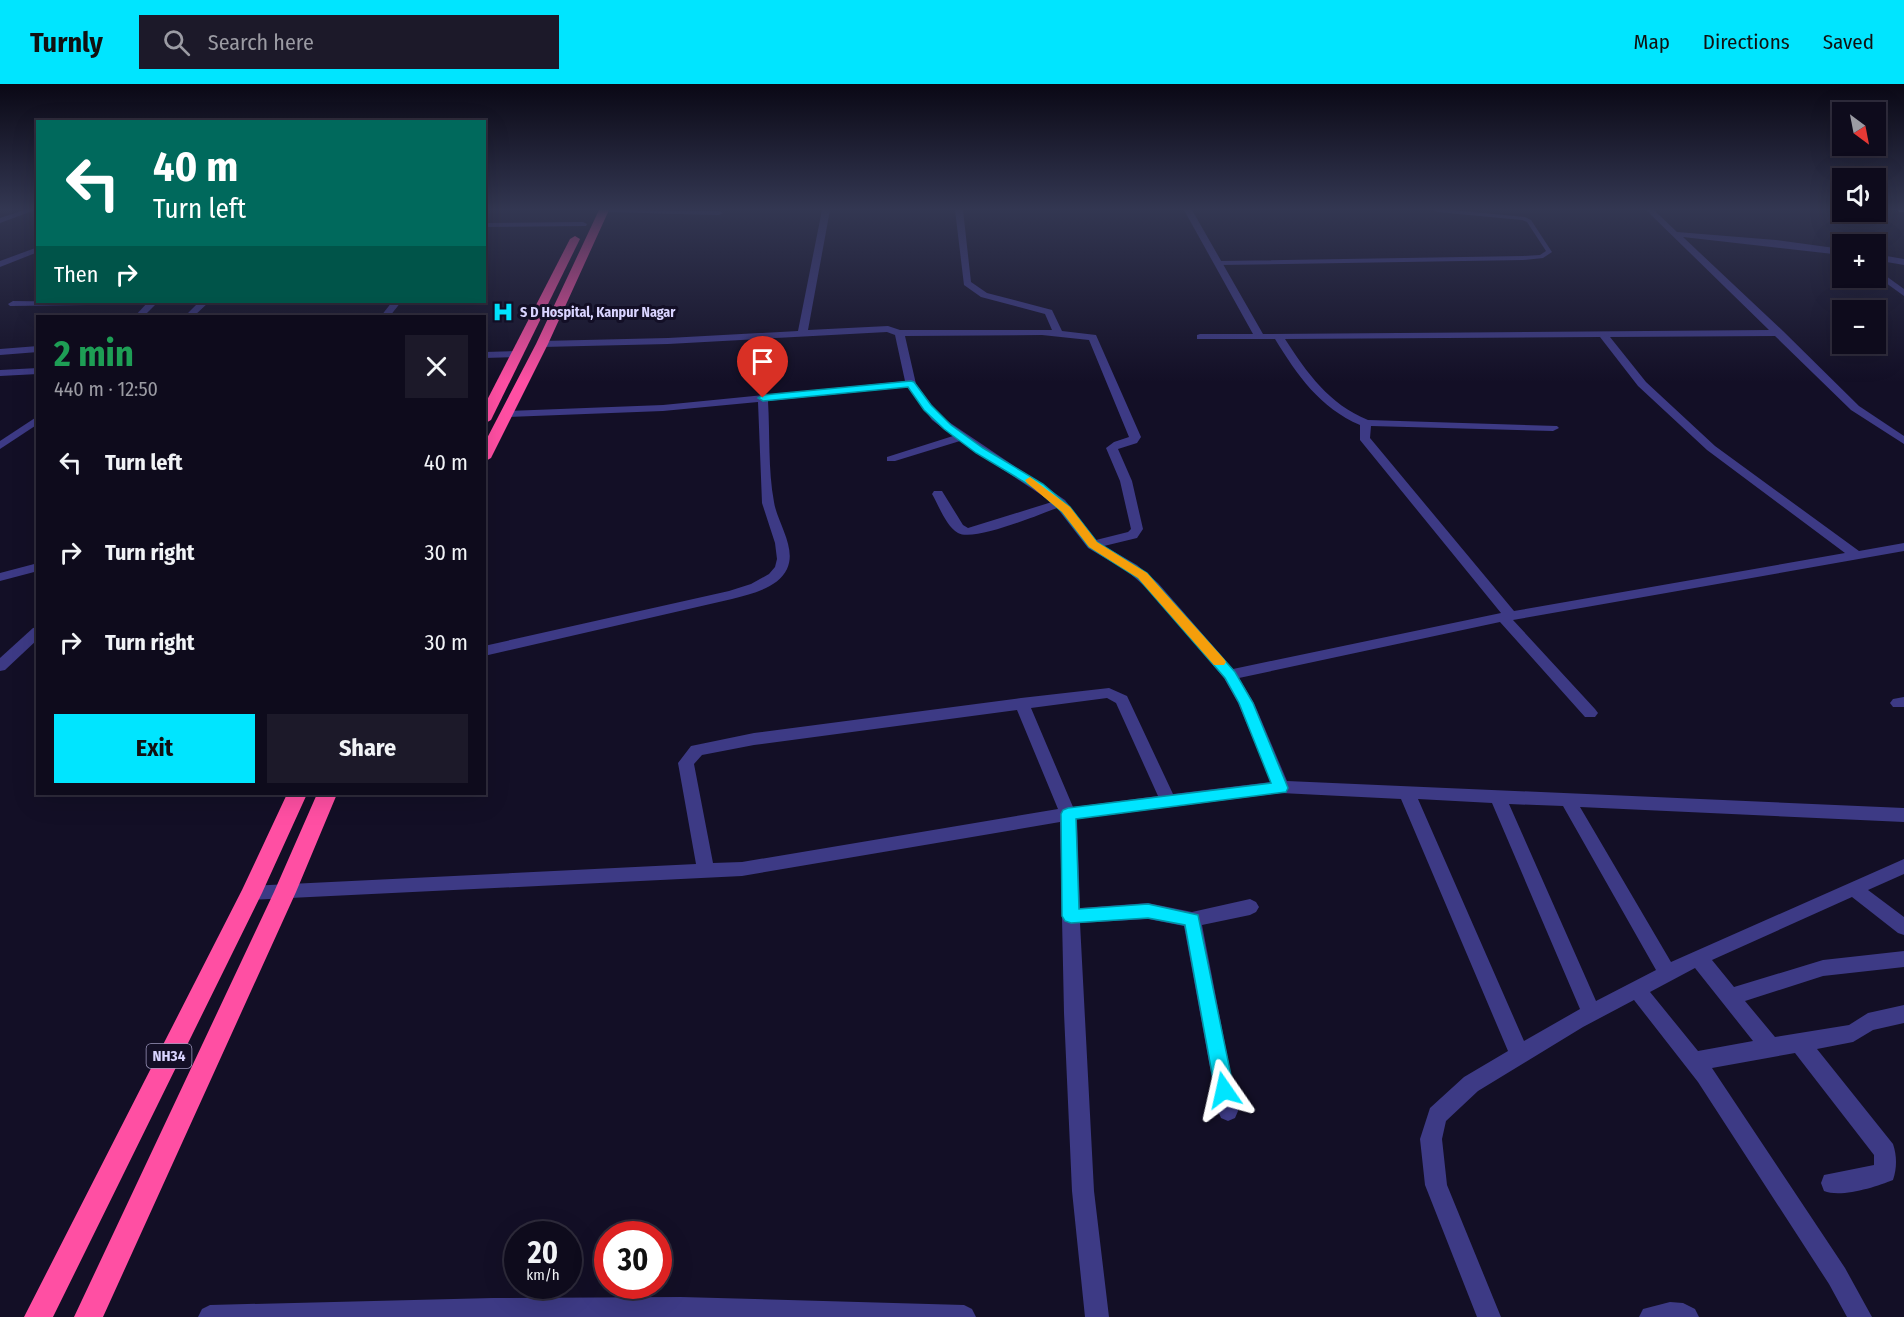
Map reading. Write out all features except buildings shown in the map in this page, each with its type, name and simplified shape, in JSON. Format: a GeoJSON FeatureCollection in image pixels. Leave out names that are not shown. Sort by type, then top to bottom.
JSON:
{"type":"FeatureCollection","features":[{"type":"Feature","properties":{"kind":"highway"},"geometry":{"type":"LineString","coordinates":[[486,416],[561,268]]}},
{"type":"Feature","properties":{"kind":"highway"},"geometry":{"type":"LineString","coordinates":[[486,454],[542,344],[577,268]]}},
{"type":"Feature","properties":{"kind":"highway","name":"NH34"},"geometry":{"type":"LineString","coordinates":[[38,1317],[251,893],[297,795]]}},
{"type":"Feature","properties":{"kind":"highway","name":"NH34"},"geometry":{"type":"LineString","coordinates":[[88,1317],[285,892],[327,795]]}},
{"type":"Feature","properties":{"kind":"street"},"geometry":{"type":"LineString","coordinates":[[802,334],[815,268]]}},
{"type":"Feature","properties":{"kind":"street"},"geometry":{"type":"LineString","coordinates":[[965,268],[967,283],[984,295],[1049,312],[1058,333]]}},
{"type":"Feature","properties":{"kind":"street"},"geometry":{"type":"LineString","coordinates":[[1221,268],[1259,336]]}},
{"type":"Feature","properties":{"kind":"street"},"geometry":{"type":"LineString","coordinates":[[1711,268],[1855,408],[1904,441]]}},
{"type":"Feature","properties":{"kind":"street"},"geometry":{"type":"LineString","coordinates":[[1886,279],[1904,292]]}},
{"type":"Feature","properties":{"kind":"street"},"geometry":{"type":"LineString","coordinates":[[0,309],[36,295]]}},
{"type":"Feature","properties":{"kind":"street"},"geometry":{"type":"LineString","coordinates":[[13,304],[50,303]]}},
{"type":"Feature","properties":{"kind":"street"},"geometry":{"type":"LineString","coordinates":[[140,315],[152,303]]}},
{"type":"Feature","properties":{"kind":"street"},"geometry":{"type":"LineString","coordinates":[[190,315],[203,303]]}},
{"type":"Feature","properties":{"kind":"street"},"geometry":{"type":"LineString","coordinates":[[386,315],[395,303]]}},
{"type":"Feature","properties":{"kind":"street"},"geometry":{"type":"LineString","coordinates":[[542,344],[888,329],[899,333],[1058,333],[1093,337],[1101,361],[1135,437],[1133,441],[1118,444],[1112,448],[1126,481],[1136,531],[1129,537],[1093,545]]}},
{"type":"Feature","properties":{"kind":"street"},"geometry":{"type":"LineString","coordinates":[[899,333],[911,384],[936,418],[960,437],[1040,486],[1060,504],[1093,545],[1132,568],[1148,581],[1230,675],[1246,703],[1281,788]]}},
{"type":"Feature","properties":{"kind":"street"},"geometry":{"type":"LineString","coordinates":[[1200,337],[1780,333]]}},
{"type":"Feature","properties":{"kind":"street"},"geometry":{"type":"LineString","coordinates":[[1603,334],[1642,384],[1711,448],[1857,555]]}},
{"type":"Feature","properties":{"kind":"street"},"geometry":{"type":"LineString","coordinates":[[1278,336],[1311,385],[1348,416],[1366,423],[1553,428]]}},
{"type":"Feature","properties":{"kind":"street"},"geometry":{"type":"LineString","coordinates":[[0,352],[36,351]]}},
{"type":"Feature","properties":{"kind":"street"},"geometry":{"type":"LineString","coordinates":[[19,371],[36,353]]}},
{"type":"Feature","properties":{"kind":"street"},"geometry":{"type":"LineString","coordinates":[[486,355],[518,354]]}},
{"type":"Feature","properties":{"kind":"street"},"geometry":{"type":"LineString","coordinates":[[0,373],[36,371]]}},
{"type":"Feature","properties":{"kind":"street"},"geometry":{"type":"LineString","coordinates":[[506,414],[663,408],[911,384]]}},
{"type":"Feature","properties":{"kind":"street"},"geometry":{"type":"LineString","coordinates":[[486,651],[732,596],[774,577],[781,568],[783,559],[781,543],[768,503],[763,398]]}},
{"type":"Feature","properties":{"kind":"street"},"geometry":{"type":"LineString","coordinates":[[0,446],[36,420]]}},
{"type":"Feature","properties":{"kind":"street"},"geometry":{"type":"LineString","coordinates":[[1366,423],[1364,438],[1506,616],[1590,713]]}},
{"type":"Feature","properties":{"kind":"street"},"geometry":{"type":"LineString","coordinates":[[891,459],[960,437]]}},
{"type":"Feature","properties":{"kind":"street"},"geometry":{"type":"LineString","coordinates":[[938,494],[958,527],[970,533],[1060,504]]}},
{"type":"Feature","properties":{"kind":"street"},"geometry":{"type":"LineString","coordinates":[[1230,675],[1506,616],[1904,547]]}},
{"type":"Feature","properties":{"kind":"street"},"geometry":{"type":"LineString","coordinates":[[0,577],[36,568]]}},
{"type":"Feature","properties":{"kind":"street"},"geometry":{"type":"LineString","coordinates":[[0,666],[36,633]]}},
{"type":"Feature","properties":{"kind":"street"},"geometry":{"type":"LineString","coordinates":[[706,871],[686,763],[697,750],[754,739],[1108,693],[1120,697],[1168,801]]}},
{"type":"Feature","properties":{"kind":"street"},"geometry":{"type":"LineString","coordinates":[[1021,703],[1068,814],[1083,1191],[1097,1317]]}},
{"type":"Feature","properties":{"kind":"street"},"geometry":{"type":"LineString","coordinates":[[251,893],[742,868],[1068,814],[1281,788],[1904,815]]}},
{"type":"Feature","properties":{"kind":"street"},"geometry":{"type":"LineString","coordinates":[[1407,793],[1520,1055]]}},
{"type":"Feature","properties":{"kind":"street"},"geometry":{"type":"LineString","coordinates":[[1498,796],[1592,1014]]}},
{"type":"Feature","properties":{"kind":"street"},"geometry":{"type":"LineString","coordinates":[[1568,800],[1668,974]]}},
{"type":"Feature","properties":{"kind":"street"},"geometry":{"type":"LineString","coordinates":[[1489,1317],[1436,1185],[1431,1139],[1437,1115],[1471,1084],[1592,1014],[1698,957],[1904,866]]}},
{"type":"Feature","properties":{"kind":"street"},"geometry":{"type":"LineString","coordinates":[[1853,888],[1904,927]]}},
{"type":"Feature","properties":{"kind":"street"},"geometry":{"type":"LineString","coordinates":[[1071,916],[1148,911],[1192,920],[1250,907]]}},
{"type":"Feature","properties":{"kind":"street"},"geometry":{"type":"LineString","coordinates":[[1192,920],[1228,1112]]}},
{"type":"Feature","properties":{"kind":"street"},"geometry":{"type":"LineString","coordinates":[[1698,957],[1771,1048]]}},
{"type":"Feature","properties":{"kind":"street"},"geometry":{"type":"LineString","coordinates":[[1730,997],[1823,969],[1904,959]]}},
{"type":"Feature","properties":{"kind":"street"},"geometry":{"type":"LineString","coordinates":[[1637,990],[1695,1061],[1837,1276],[1860,1317]]}},
{"type":"Feature","properties":{"kind":"street"},"geometry":{"type":"LineString","coordinates":[[1695,1061],[1853,1033],[1868,1022],[1904,1014]]}},
{"type":"Feature","properties":{"kind":"street"},"geometry":{"type":"LineString","coordinates":[[1799,1042],[1885,1152],[1885,1172],[1876,1176],[1832,1184]]}},
{"type":"Feature","properties":{"kind":"street"},"geometry":{"type":"LineString","coordinates":[[210,1317],[371,1311],[524,1314],[816,1310],[964,1317]]}},
{"type":"Feature","properties":{"kind":"street"},"geometry":{"type":"LineString","coordinates":[[1652,1317],[1672,1313],[1681,1313],[1687,1317]]}},
{"type":"Feature","properties":{"kind":"slow traffic"},"geometry":{"type":"LineString","coordinates":[[1030,480],[1066,509],[1093,545],[1103,553],[1132,568],[1164,597],[1219,662]]}},
{"type":"Feature","properties":{"kind":"place","name":"S D Hospital, Kanpur Nagar"},"geometry":{"type":"Point","coordinates":[503,312]}},
{"type":"Feature","properties":{"kind":"route"},"geometry":{"type":"LineString","coordinates":[[763,398],[911,384],[919,398],[936,418],[960,437],[1040,486],[1066,509],[1093,545],[1142,576],[1164,597],[1230,675],[1246,703],[1281,788],[1068,814],[1071,916],[1148,911],[1192,920],[1224,1090]]}}]}
